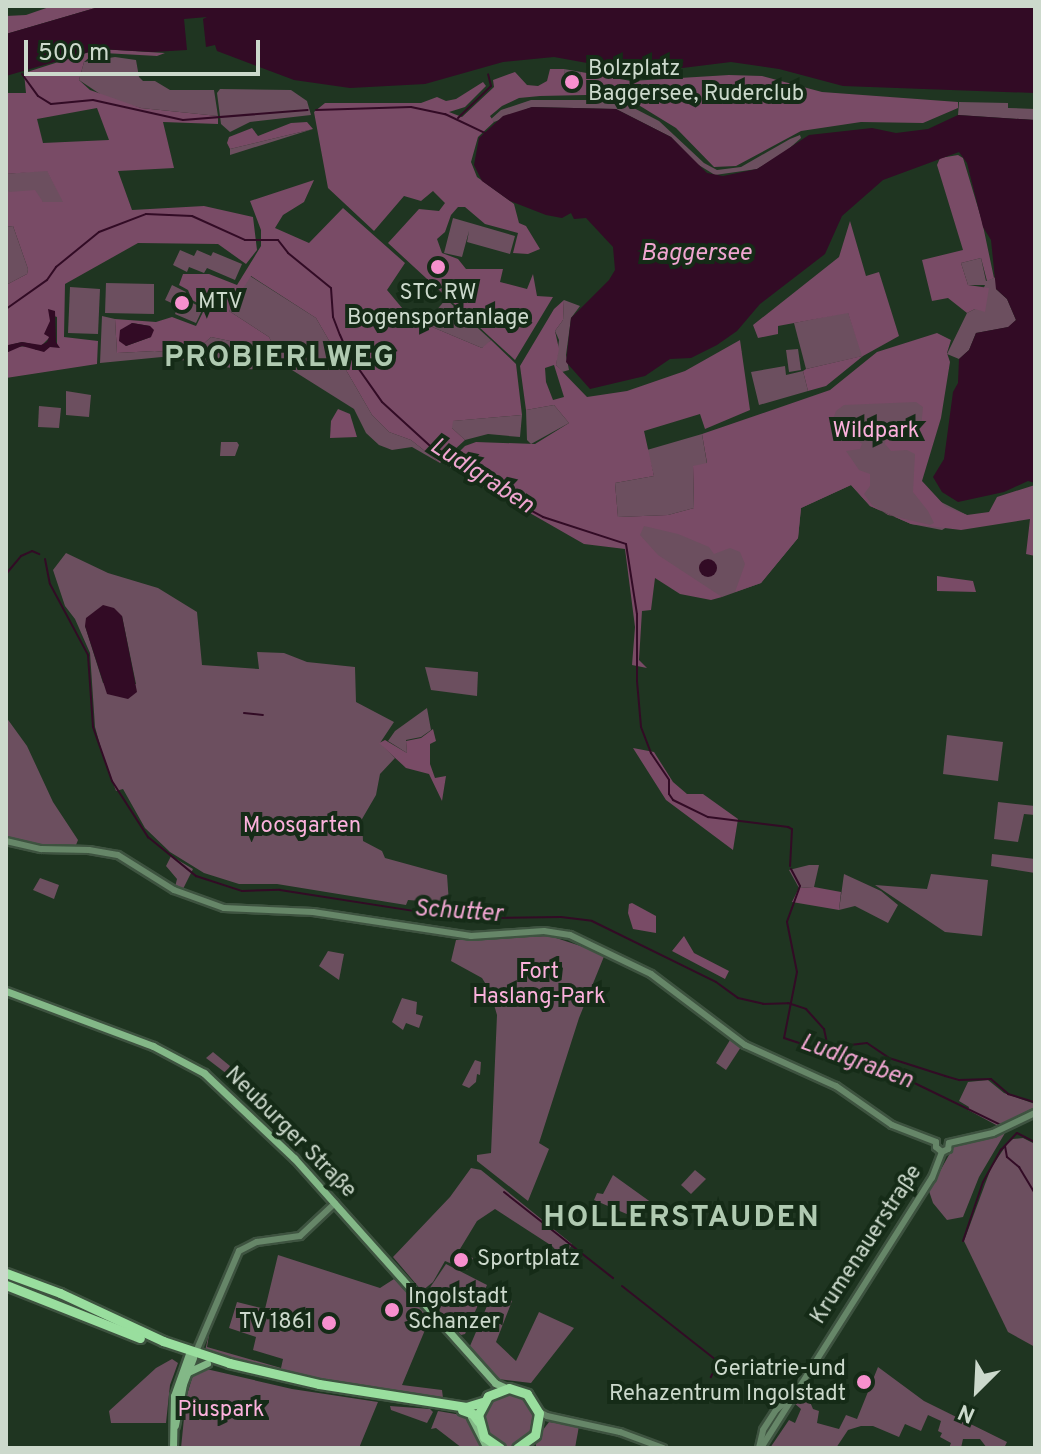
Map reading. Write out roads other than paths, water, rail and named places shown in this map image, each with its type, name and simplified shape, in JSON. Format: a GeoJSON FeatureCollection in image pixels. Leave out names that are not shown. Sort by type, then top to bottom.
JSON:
{"type":"FeatureCollection","features":[{"type":"Feature","properties":{"kind":"main road","name":"Neuburger Straße"},"geometry":{"type":"LineString","coordinates":[[6,991],[140,1041],[194,1066],[245,1110],[335,1203],[495,1383],[506,1388]]}},
{"type":"Feature","properties":{"kind":"main road"},"geometry":{"type":"LineString","coordinates":[[6,1273],[60,1293],[207,1363],[292,1384],[472,1413],[487,1445]]}},
{"type":"Feature","properties":{"kind":"main road"},"geometry":{"type":"LineString","coordinates":[[6,1285],[191,1354],[319,1384],[466,1407],[506,1388],[525,1392],[538,1411],[535,1438],[517,1448]]}},
{"type":"Feature","properties":{"kind":"main road","name":"Neuburger Straße"},"geometry":{"type":"LineString","coordinates":[[461,1344],[489,1382],[485,1399]]}},
{"type":"Feature","properties":{"kind":"main road"},"geometry":{"type":"LineString","coordinates":[[174,1431],[191,1354]]}},
{"type":"Feature","properties":{"kind":"main road"},"geometry":{"type":"LineString","coordinates":[[173,1448],[174,1396],[191,1354]]}},
{"type":"Feature","properties":{"kind":"main road"},"geometry":{"type":"LineString","coordinates":[[187,1373],[207,1363]]}},
{"type":"Feature","properties":{"kind":"main road"},"geometry":{"type":"LineString","coordinates":[[478,1421],[485,1399]]}},
{"type":"Feature","properties":{"kind":"main road"},"geometry":{"type":"LineString","coordinates":[[455,1409],[472,1418],[487,1445],[500,1448]]}},
{"type":"Feature","properties":{"kind":"street"},"geometry":{"type":"LineString","coordinates":[[6,841],[41,849],[89,850],[118,855],[178,892],[224,908],[313,912],[471,936],[544,931],[570,935],[658,978],[745,1045],[836,1086],[892,1125],[936,1142]]}},
{"type":"Feature","properties":{"kind":"street"},"geometry":{"type":"LineString","coordinates":[[949,1143],[993,1133],[1035,1113]]}},
{"type":"Feature","properties":{"kind":"street"},"geometry":{"type":"LineString","coordinates":[[936,1142],[943,1138],[949,1143]]}},
{"type":"Feature","properties":{"kind":"street"},"geometry":{"type":"LineString","coordinates":[[936,1142],[937,1149],[942,1152],[948,1149],[949,1143]]}},
{"type":"Feature","properties":{"kind":"street","name":"Krumenauerstraße"},"geometry":{"type":"LineString","coordinates":[[762,1444],[932,1178],[942,1152]]}},
{"type":"Feature","properties":{"kind":"street"},"geometry":{"type":"LineString","coordinates":[[191,1354],[239,1251],[253,1243],[300,1236],[335,1203]]}},
{"type":"Feature","properties":{"kind":"street"},"geometry":{"type":"LineString","coordinates":[[538,1411],[663,1448]]}},
{"type":"Feature","properties":{"kind":"street"},"geometry":{"type":"LineString","coordinates":[[535,1438],[554,1421],[596,1426]]}},
{"type":"Feature","properties":{"kind":"water"},"geometry":{"type":"Polygon","coordinates":[[[102,6],[1035,6],[1035,93],[843,86],[779,69],[731,62],[642,73],[554,57],[503,62],[425,84],[350,88],[294,80],[217,51],[215,45],[206,47],[203,19],[207,17],[184,19],[187,50],[99,49],[6,76],[6,34],[102,6]]]}},
{"type":"Feature","properties":{"kind":"water","name":"Baggersee"},"geometry":{"type":"Polygon","coordinates":[[[532,107],[616,109],[671,137],[707,173],[723,176],[757,169],[809,135],[872,128],[896,133],[928,129],[958,115],[1035,120],[1035,483],[1028,481],[1004,492],[958,502],[942,492],[933,477],[944,459],[953,392],[958,383],[959,359],[969,350],[976,333],[1008,327],[1016,320],[1007,299],[996,289],[991,240],[983,227],[967,163],[959,152],[883,180],[842,216],[825,254],[760,304],[737,331],[717,345],[691,358],[670,359],[645,376],[590,389],[566,362],[571,318],[615,270],[613,247],[586,218],[574,219],[571,213],[562,218],[546,215],[510,201],[482,181],[474,165],[479,138],[503,116],[532,107]]]}},
{"type":"Feature","properties":{"kind":"water"},"geometry":{"type":"Polygon","coordinates":[[[48,309],[55,311],[56,342],[60,348],[50,347],[44,352],[22,346],[6,353],[8,345],[22,342],[41,345],[47,342],[49,337],[44,334],[50,321],[48,309]]]}},
{"type":"Feature","properties":{"kind":"water"},"geometry":{"type":"Polygon","coordinates":[[[132,323],[150,326],[154,330],[151,337],[126,346],[119,341],[120,330],[132,323]]]}},
{"type":"Feature","properties":{"kind":"water"},"geometry":{"type":"Polygon","coordinates":[[[708,559],[717,568],[708,577],[699,568],[708,559]]]}},
{"type":"Feature","properties":{"kind":"water"},"geometry":{"type":"Polygon","coordinates":[[[103,605],[114,608],[122,616],[137,692],[128,699],[107,694],[85,626],[86,618],[103,605]]]}},
{"type":"Feature","properties":{"kind":"waterway"},"geometry":{"type":"LineString","coordinates":[[22,74],[38,96],[51,104],[93,100],[183,120],[308,110]]}},
{"type":"Feature","properties":{"kind":"waterway"},"geometry":{"type":"LineString","coordinates":[[458,118],[491,86],[488,74]]}},
{"type":"Feature","properties":{"kind":"waterway"},"geometry":{"type":"LineString","coordinates":[[316,110],[411,107],[445,114],[485,133]]}},
{"type":"Feature","properties":{"kind":"waterway","name":"Ludlgraben"},"geometry":{"type":"LineString","coordinates":[[6,309],[47,280],[56,267],[99,232],[146,214],[192,216],[245,240],[278,240],[288,253],[331,288],[333,317],[340,335],[349,355],[382,402],[440,455],[469,477],[543,517],[626,544],[637,614],[641,727],[651,753],[669,780],[669,794],[673,800],[708,817],[792,829],[790,866]]}},
{"type":"Feature","properties":{"kind":"waterway","name":"Schutter"},"geometry":{"type":"LineString","coordinates":[[6,574],[21,556],[32,551],[39,554]]}},
{"type":"Feature","properties":{"kind":"waterway","name":"Schutter"},"geometry":{"type":"LineString","coordinates":[[45,559],[50,584],[88,655],[93,727],[112,781],[148,837],[196,876],[242,891],[280,890],[421,912],[483,918],[561,917],[592,921],[716,982],[738,998],[763,1004],[788,1003],[806,1009],[824,1029],[827,1043],[834,1047],[867,1043],[889,1058],[945,1076],[959,1080],[991,1079],[1008,1094],[1035,1102]]}},
{"type":"Feature","properties":{"kind":"waterway"},"geometry":{"type":"LineString","coordinates":[[244,713],[263,715]]}},
{"type":"Feature","properties":{"kind":"waterway","name":"Ludlgraben"},"geometry":{"type":"LineString","coordinates":[[791,869],[800,886],[787,922],[797,972],[784,1038],[902,1077],[999,1124]]}},
{"type":"Feature","properties":{"kind":"waterway"},"geometry":{"type":"LineString","coordinates":[[963,1241],[983,1182],[1001,1150],[1017,1133],[1035,1142]]}},
{"type":"Feature","properties":{"kind":"waterway"},"geometry":{"type":"LineString","coordinates":[[1005,1146],[1007,1157],[1019,1167],[1035,1194]]}},
{"type":"Feature","properties":{"kind":"waterway"},"geometry":{"type":"LineString","coordinates":[[504,1192],[613,1278]]}},
{"type":"Feature","properties":{"kind":"waterway"},"geometry":{"type":"LineString","coordinates":[[622,1286],[716,1360],[718,1363],[711,1377]]}},
{"type":"Feature","properties":{"kind":"place","name":"Bolzplatz Baggersee, Ruderclub"},"geometry":{"type":"Point","coordinates":[572,82]}},
{"type":"Feature","properties":{"kind":"place","name":"STC RW Bogensportanlage"},"geometry":{"type":"Point","coordinates":[438,267]}},
{"type":"Feature","properties":{"kind":"place","name":"MTV"},"geometry":{"type":"Point","coordinates":[182,303]}},
{"type":"Feature","properties":{"kind":"place","name":"Sportplatz"},"geometry":{"type":"Point","coordinates":[461,1260]}},
{"type":"Feature","properties":{"kind":"place","name":"Ingolstadt Schanzer"},"geometry":{"type":"Point","coordinates":[392,1310]}},
{"type":"Feature","properties":{"kind":"place","name":"TV 1861"},"geometry":{"type":"Point","coordinates":[329,1323]}},
{"type":"Feature","properties":{"kind":"place","name":"Geriatrie-und Rehazentrum Ingolstadt"},"geometry":{"type":"Point","coordinates":[864,1382]}},
{"type":"Feature","properties":{"kind":"district","name":"PROBIERLWEG"},"geometry":{"type":"Point","coordinates":[280,359]}},
{"type":"Feature","properties":{"kind":"district","name":"HOLLERSTAUDEN"},"geometry":{"type":"Point","coordinates":[682,1219]}},
{"type":"Feature","properties":{"kind":"park label","name":"Wildpark"},"geometry":{"type":"Point","coordinates":[876,432]}},
{"type":"Feature","properties":{"kind":"park label","name":"Moosgarten"},"geometry":{"type":"Point","coordinates":[302,827]}},
{"type":"Feature","properties":{"kind":"park label","name":"Fort Haslang-Park"},"geometry":{"type":"Point","coordinates":[539,984]}},
{"type":"Feature","properties":{"kind":"park label","name":"Piuspark"},"geometry":{"type":"Point","coordinates":[221,1411]}}]}
